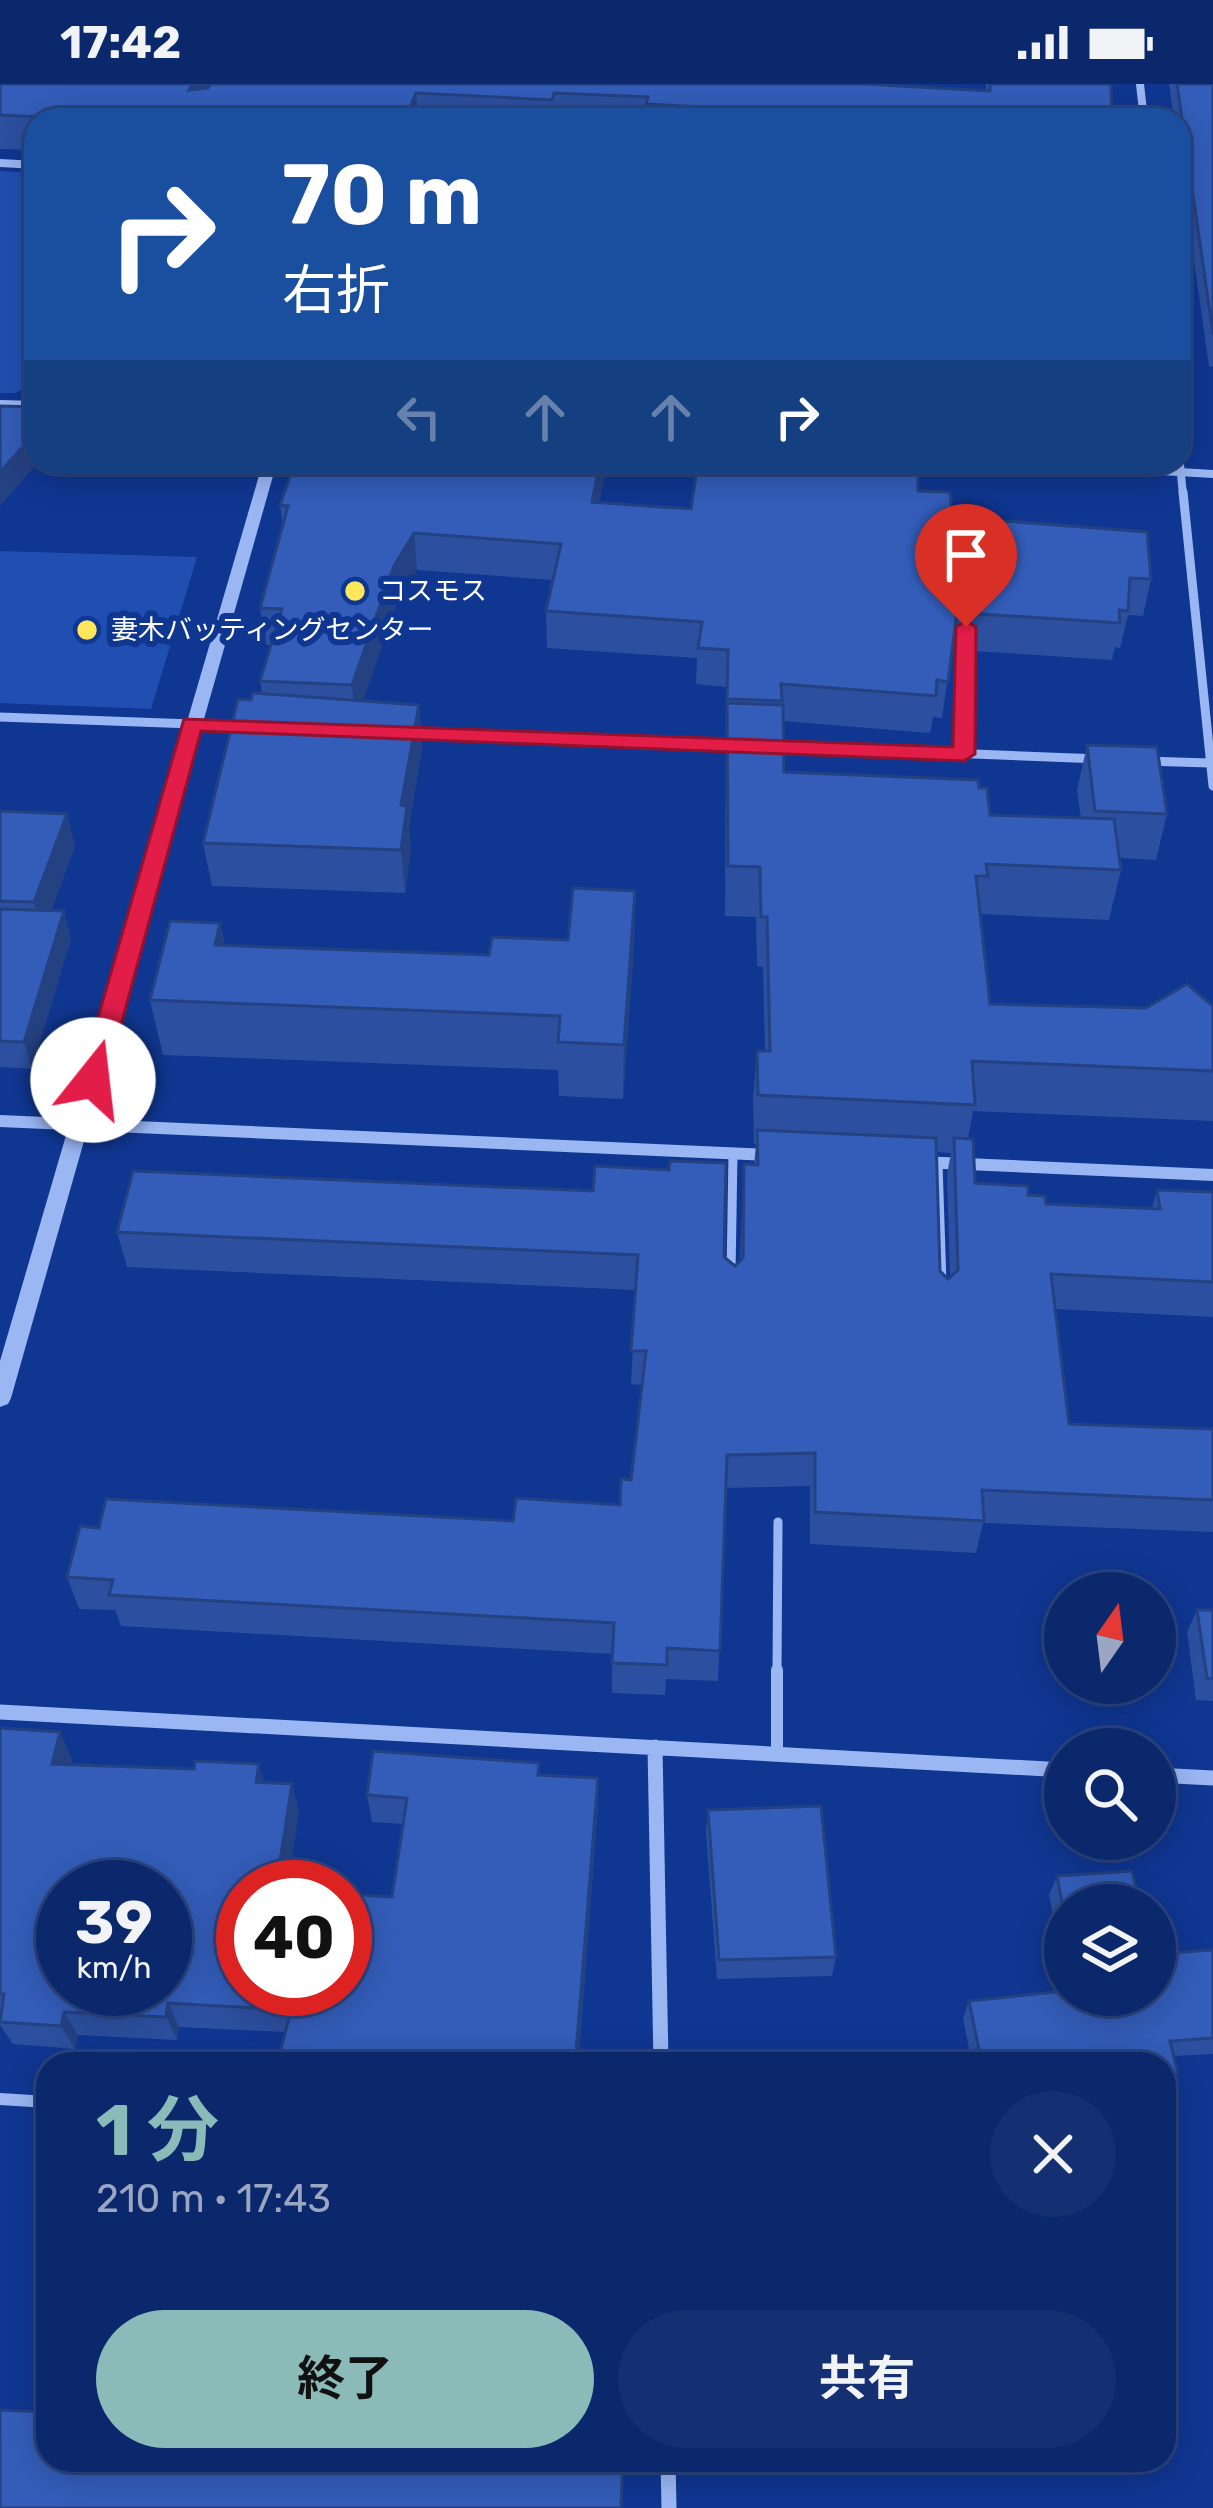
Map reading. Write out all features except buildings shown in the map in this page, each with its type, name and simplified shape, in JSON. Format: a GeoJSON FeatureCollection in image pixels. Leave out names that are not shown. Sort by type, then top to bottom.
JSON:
{"type":"FeatureCollection","features":[{"type":"Feature","properties":{"kind":"street"},"geometry":{"type":"LineString","coordinates":[[0,1398],[266,474]]}},
{"type":"Feature","properties":{"kind":"street"},"geometry":{"type":"LineString","coordinates":[[1181,474],[1213,786]]}},
{"type":"Feature","properties":{"kind":"street"},"geometry":{"type":"LineString","coordinates":[[0,717],[262,727]]}},
{"type":"Feature","properties":{"kind":"street"},"geometry":{"type":"LineString","coordinates":[[403,732],[1209,763]]}},
{"type":"Feature","properties":{"kind":"street"},"geometry":{"type":"LineString","coordinates":[[0,1121],[779,1156]]}},
{"type":"Feature","properties":{"kind":"street"},"geometry":{"type":"LineString","coordinates":[[915,1162],[1213,1175]]}},
{"type":"Feature","properties":{"kind":"street"},"geometry":{"type":"LineString","coordinates":[[0,1712],[1044,1769]]}},
{"type":"Feature","properties":{"kind":"street"},"geometry":{"type":"LineString","coordinates":[[656,1747],[661,2052]]}},
{"type":"Feature","properties":{"kind":"street"},"geometry":{"type":"LineString","coordinates":[[1176,1776],[1213,1778]]}},
{"type":"Feature","properties":{"kind":"street"},"geometry":{"type":"LineString","coordinates":[[668,2472],[669,2508]]}},
{"type":"Feature","properties":{"kind":"lane"},"geometry":{"type":"LineString","coordinates":[[964,754],[966,627]]}},
{"type":"Feature","properties":{"kind":"lane"},"geometry":{"type":"LineString","coordinates":[[730,1292],[733,1154]]}},
{"type":"Feature","properties":{"kind":"lane"},"geometry":{"type":"LineString","coordinates":[[938,1163],[942,1305]]}},
{"type":"Feature","properties":{"kind":"lane"},"geometry":{"type":"LineString","coordinates":[[776,1754],[778,1522]]}},
{"type":"Feature","properties":{"kind":"lane"},"geometry":{"type":"LineString","coordinates":[[0,2099],[36,2101]]}},
{"type":"Feature","properties":{"kind":"shaded area"},"geometry":{"type":"Polygon","coordinates":[[[0,171],[24,172],[24,388],[0,393],[0,171]]]}},
{"type":"Feature","properties":{"kind":"shaded area","name":"妻木バッティングセンター"},"geometry":{"type":"Polygon","coordinates":[[[0,551],[197,557],[151,709],[0,703],[0,551]]]}},
{"type":"Feature","properties":{"kind":"place","name":"コスモス"},"geometry":{"type":"Point","coordinates":[355,591]}},
{"type":"Feature","properties":{"kind":"place","name":"妻木バッティングセンター"},"geometry":{"type":"Point","coordinates":[87,630]}},
{"type":"Feature","properties":{"kind":"route"},"geometry":{"type":"LineString","coordinates":[[93,1080],[192,724],[964,754],[966,627]]}}]}
